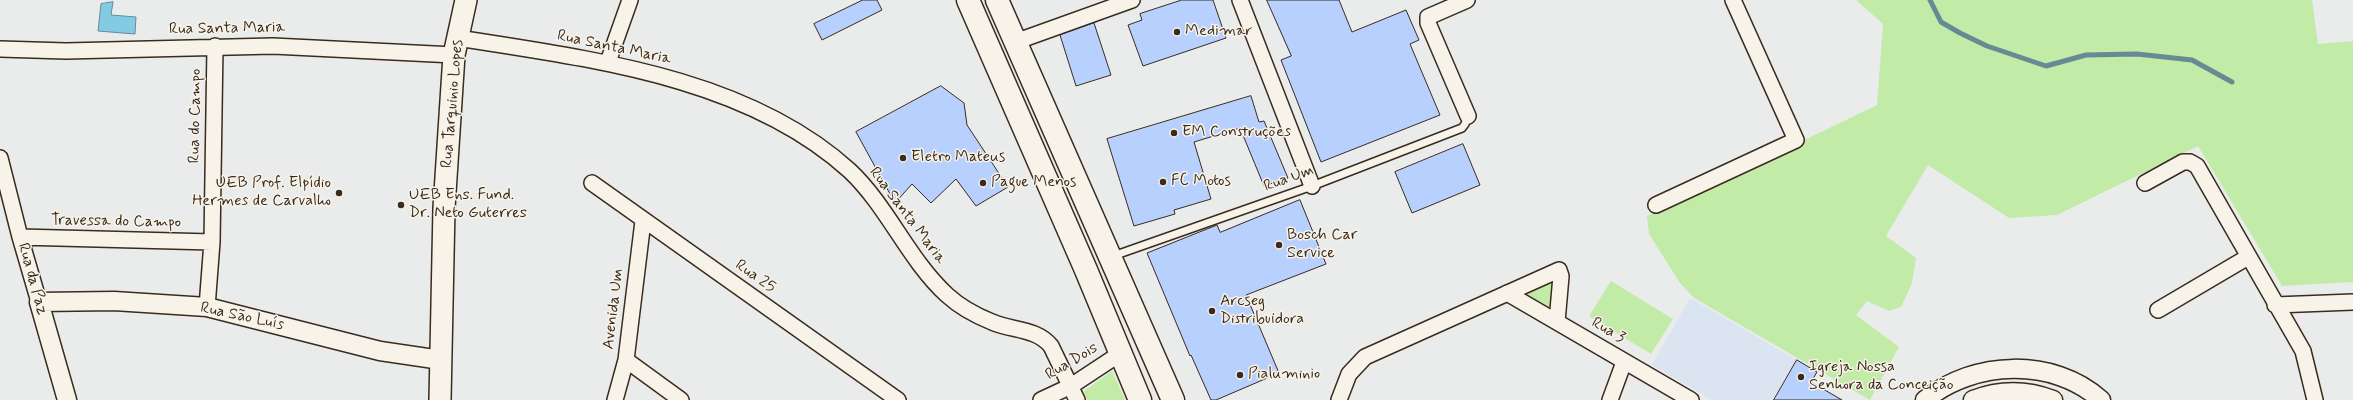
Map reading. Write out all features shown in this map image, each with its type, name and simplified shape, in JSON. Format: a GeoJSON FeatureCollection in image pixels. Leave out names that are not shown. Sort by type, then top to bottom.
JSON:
{"type":"FeatureCollection","features":[{"type":"Feature","properties":{"kind":"main road","name":"Rua Tarquinio Lopes"},"geometry":{"type":"LineString","coordinates":[[440,400],[444,208],[456,46],[466,0]]}},
{"type":"Feature","properties":{"kind":"main road"},"geometry":{"type":"LineString","coordinates":[[968,0],[1140,400]]}},
{"type":"Feature","properties":{"kind":"main road"},"geometry":{"type":"LineString","coordinates":[[997,0],[1173,400]]}},
{"type":"Feature","properties":{"kind":"street"},"geometry":{"type":"LineString","coordinates":[[608,62],[630,0]]}},
{"type":"Feature","properties":{"kind":"street"},"geometry":{"type":"LineString","coordinates":[[1015,42],[1132,0]]}},
{"type":"Feature","properties":{"kind":"street"},"geometry":{"type":"LineString","coordinates":[[1240,0],[1312,186]]}},
{"type":"Feature","properties":{"kind":"street"},"geometry":{"type":"LineString","coordinates":[[1467,0],[1428,17],[1428,23],[1468,116]]}},
{"type":"Feature","properties":{"kind":"street"},"geometry":{"type":"LineString","coordinates":[[1656,205],[1796,140],[1733,0]]}},
{"type":"Feature","properties":{"kind":"street","name":"Rua Santa Maria"},"geometry":{"type":"LineString","coordinates":[[0,49],[66,51],[215,46],[456,46],[608,62],[692,84],[756,110],[804,137],[850,172],[872,198],[928,274],[948,296],[991,322],[1040,335],[1052,346],[1074,393]]}},
{"type":"Feature","properties":{"kind":"street","name":"Rua do Campo"},"geometry":{"type":"LineString","coordinates":[[207,307],[212,242],[215,46]]}},
{"type":"Feature","properties":{"kind":"street","name":"Rua da Paz"},"geometry":{"type":"LineString","coordinates":[[0,158],[20,238],[67,400]]}},
{"type":"Feature","properties":{"kind":"street"},"geometry":{"type":"LineString","coordinates":[[2145,183],[2183,162],[2190,162],[2197,166],[2275,305],[2303,351],[2315,400]]}},
{"type":"Feature","properties":{"kind":"street","name":"Rua 25"},"geometry":{"type":"LineString","coordinates":[[592,183],[643,221],[898,400]]}},
{"type":"Feature","properties":{"kind":"street","name":"Avenida Um"},"geometry":{"type":"LineString","coordinates":[[615,400],[626,360],[643,221]]}},
{"type":"Feature","properties":{"kind":"street","name":"Travessa do Campo"},"geometry":{"type":"LineString","coordinates":[[20,238],[212,242]]}},
{"type":"Feature","properties":{"kind":"street"},"geometry":{"type":"LineString","coordinates":[[2158,310],[2248,257]]}},
{"type":"Feature","properties":{"kind":"street"},"geometry":{"type":"LineString","coordinates":[[1339,400],[1349,374],[1365,357],[1559,270],[1561,276],[1557,322]]}},
{"type":"Feature","properties":{"kind":"street","name":"Rua 3"},"geometry":{"type":"LineString","coordinates":[[1507,293],[1691,400]]}},
{"type":"Feature","properties":{"kind":"street","name":"Rua São Luís"},"geometry":{"type":"LineString","coordinates":[[39,302],[114,301],[207,307],[380,351],[441,360]]}},
{"type":"Feature","properties":{"kind":"street"},"geometry":{"type":"LineString","coordinates":[[2275,305],[2353,302]]}},
{"type":"Feature","properties":{"kind":"street","name":"Rua Dois"},"geometry":{"type":"LineString","coordinates":[[1041,400],[1074,393],[1121,353]]}},
{"type":"Feature","properties":{"kind":"street"},"geometry":{"type":"LineString","coordinates":[[626,360],[681,400]]}},
{"type":"Feature","properties":{"kind":"street"},"geometry":{"type":"LineString","coordinates":[[1610,400],[1624,362]]}},
{"type":"Feature","properties":{"kind":"street"},"geometry":{"type":"LineString","coordinates":[[1925,400],[1962,378],[1990,370],[2014,369],[2037,370],[2060,376],[2081,385],[2101,400]]}},
{"type":"Feature","properties":{"kind":"street"},"geometry":{"type":"LineString","coordinates":[[1973,400],[1991,394],[2032,393],[2053,400]]}},
{"type":"Feature","properties":{"kind":"lane","name":"Rua Um"},"geometry":{"type":"LineString","coordinates":[[1110,257],[1312,186],[1462,128],[1468,116]]}},
{"type":"Feature","properties":{"kind":"shaded area"},"geometry":{"type":"Polygon","coordinates":[[[1690,298],[1797,360],[1774,400],[1712,400],[1652,365],[1690,298]]]}},
{"type":"Feature","properties":{"kind":"green space"},"geometry":{"type":"Polygon","coordinates":[[[1856,0],[2312,0],[2318,44],[2353,41],[2353,282],[2282,286],[2198,146],[2057,215],[2009,218],[1928,165],[1886,236],[1916,258],[1912,283],[1901,307],[1889,311],[1867,301],[1856,315],[1899,347],[1870,400],[1694,298],[1680,283],[1649,234],[1647,216],[1877,105],[1883,24],[1856,0]]]}},
{"type":"Feature","properties":{"kind":"green space"},"geometry":{"type":"Polygon","coordinates":[[[1611,281],[1673,319],[1651,354],[1589,316],[1611,281]]]}},
{"type":"Feature","properties":{"kind":"green space"},"geometry":{"type":"Polygon","coordinates":[[[1552,282],[1555,318],[1521,297],[1552,282]]]}},
{"type":"Feature","properties":{"kind":"green space"},"geometry":{"type":"Polygon","coordinates":[[[1112,371],[1125,400],[1087,400],[1084,391],[1112,371]]]}},
{"type":"Feature","properties":{"kind":"water"},"geometry":{"type":"Polygon","coordinates":[[[113,2],[111,15],[136,17],[135,34],[98,31],[101,4],[113,2]]]}},
{"type":"Feature","properties":{"kind":"building"},"geometry":{"type":"Polygon","coordinates":[[[863,0],[877,0],[882,10],[822,40],[814,24],[863,0]]]}},
{"type":"Feature","properties":{"kind":"building","name":"Medimar"},"geometry":{"type":"Polygon","coordinates":[[[1182,0],[1213,0],[1226,38],[1143,66],[1128,25],[1142,20],[1140,14],[1182,0]]]}},
{"type":"Feature","properties":{"kind":"building"},"geometry":{"type":"Polygon","coordinates":[[[1267,0],[1339,0],[1352,32],[1406,10],[1419,40],[1410,44],[1440,115],[1321,162],[1281,60],[1291,56],[1267,0]]]}},
{"type":"Feature","properties":{"kind":"building"},"geometry":{"type":"Polygon","coordinates":[[[1094,23],[1111,75],[1076,86],[1060,35],[1094,23]]]}},
{"type":"Feature","properties":{"kind":"building","name":"Eletro Mateus"},"geometry":{"type":"Polygon","coordinates":[[[941,86],[964,103],[967,125],[1008,187],[976,206],[956,179],[931,203],[912,184],[895,203],[856,132],[941,86]]]}},
{"type":"Feature","properties":{"kind":"building"},"geometry":{"type":"Polygon","coordinates":[[[1251,96],[1259,122],[1264,121],[1288,178],[1264,186],[1240,128],[1194,142],[1211,199],[1174,210],[1175,214],[1134,226],[1107,139],[1251,96]]]}},
{"type":"Feature","properties":{"kind":"building"},"geometry":{"type":"Polygon","coordinates":[[[1463,144],[1480,185],[1412,213],[1395,172],[1463,144]]]}},
{"type":"Feature","properties":{"kind":"building"},"geometry":{"type":"Polygon","coordinates":[[[1300,200],[1326,264],[1246,295],[1279,373],[1216,400],[1211,400],[1191,355],[1190,356],[1147,253],[1217,225],[1220,232],[1300,200]]]}},
{"type":"Feature","properties":{"kind":"building","name":"Igreja Nossa Senhora da Conceição"},"geometry":{"type":"Polygon","coordinates":[[[1797,360],[1817,372],[1811,382],[1842,400],[1774,400],[1797,360]]]}},
{"type":"Feature","properties":{"kind":"waterway"},"geometry":{"type":"LineString","coordinates":[[1930,0],[1941,22],[1960,33],[1987,46],[2046,66],[2086,55],[2137,54],[2192,60],[2232,82]]}},
{"type":"Feature","properties":{"kind":"place","name":"Medimar"},"geometry":{"type":"Point","coordinates":[1177,32]}},
{"type":"Feature","properties":{"kind":"place","name":"EM Construções"},"geometry":{"type":"Point","coordinates":[1174,133]}},
{"type":"Feature","properties":{"kind":"place","name":"Eletro Mateus"},"geometry":{"type":"Point","coordinates":[903,158]}},
{"type":"Feature","properties":{"kind":"place","name":"FC Motos"},"geometry":{"type":"Point","coordinates":[1163,182]}},
{"type":"Feature","properties":{"kind":"place","name":"Pague Menos"},"geometry":{"type":"Point","coordinates":[983,183]}},
{"type":"Feature","properties":{"kind":"place","name":"UEB Prof. Elpídio Hermes de Carvalho"},"geometry":{"type":"Point","coordinates":[339,193]}},
{"type":"Feature","properties":{"kind":"place","name":"UEB Ens. Fund. Dr. Neto Guterres"},"geometry":{"type":"Point","coordinates":[401,205]}},
{"type":"Feature","properties":{"kind":"place","name":"Bosch Car Service"},"geometry":{"type":"Point","coordinates":[1279,245]}},
{"type":"Feature","properties":{"kind":"place","name":"Arcseg Distribuidora"},"geometry":{"type":"Point","coordinates":[1212,311]}},
{"type":"Feature","properties":{"kind":"place","name":"Pialuminio"},"geometry":{"type":"Point","coordinates":[1240,375]}},
{"type":"Feature","properties":{"kind":"place","name":"Igreja Nossa Senhora da Conceição"},"geometry":{"type":"Point","coordinates":[1801,377]}}]}
